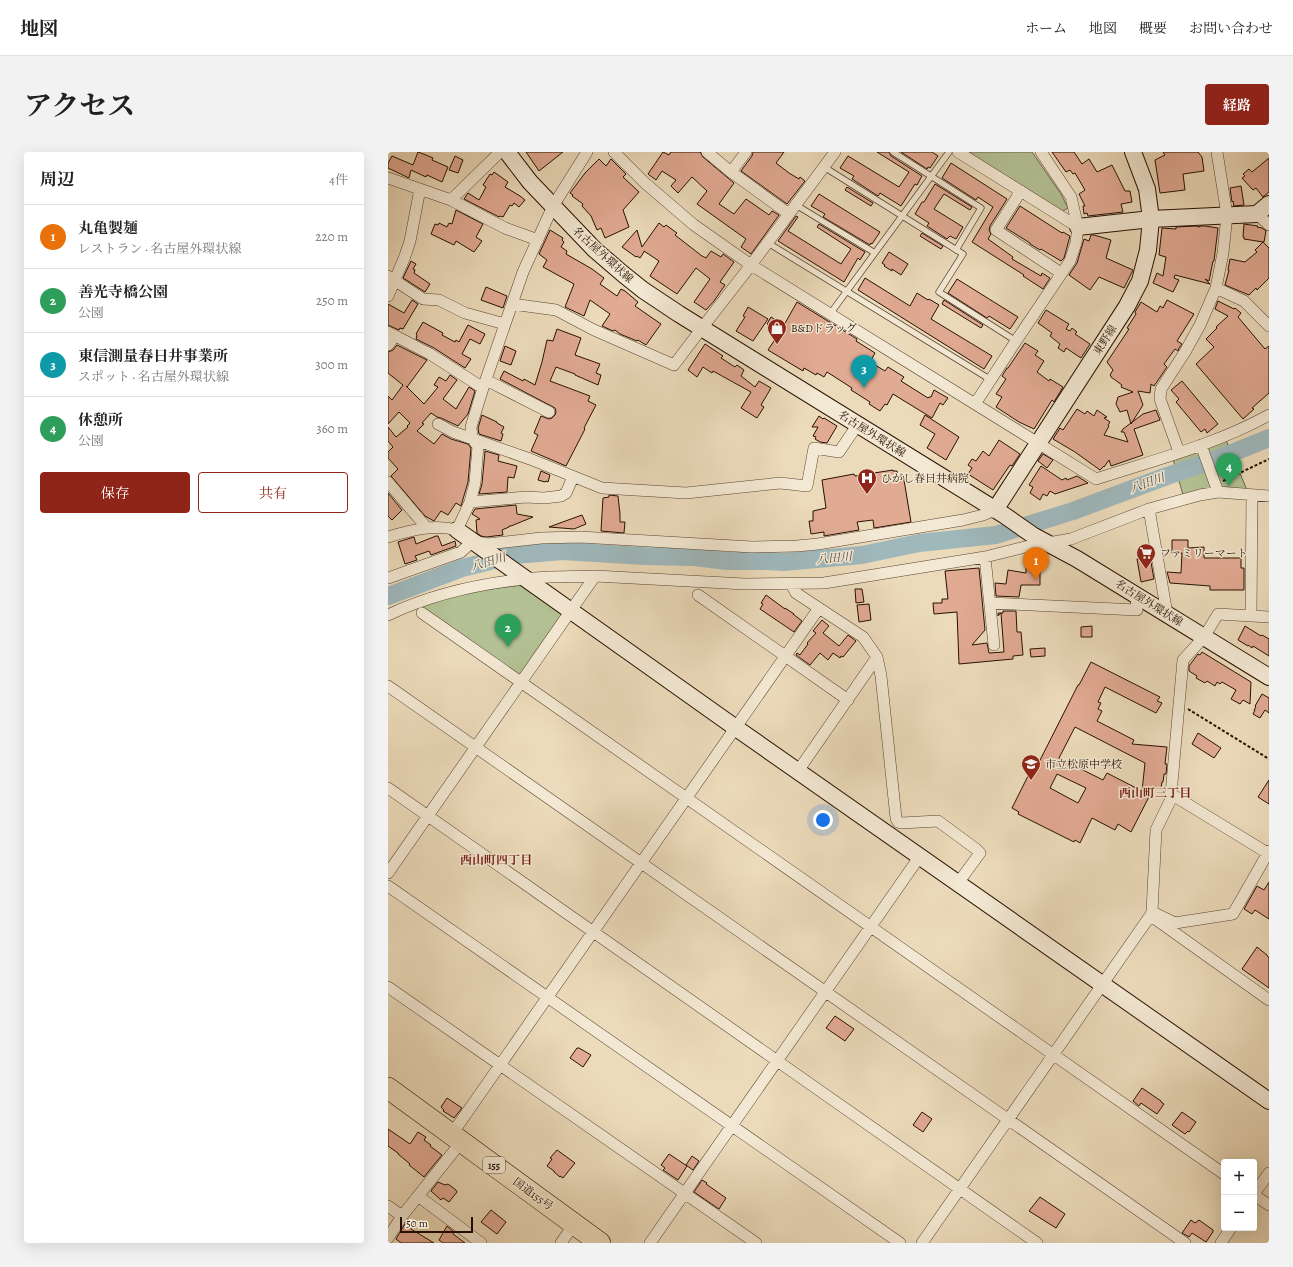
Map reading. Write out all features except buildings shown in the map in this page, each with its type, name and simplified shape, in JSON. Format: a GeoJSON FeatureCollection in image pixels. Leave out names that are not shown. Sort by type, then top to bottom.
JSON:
{"type":"FeatureCollection","features":[{"type":"Feature","properties":{"kind":"highway","name":"国道155号"},"geometry":{"type":"LineString","coordinates":[[388,1088],[600,1243]]}},
{"type":"Feature","properties":{"kind":"street"},"geometry":{"type":"LineString","coordinates":[[451,200],[500,152]]}},
{"type":"Feature","properties":{"kind":"street","name":"名古屋外環状線"},"geometry":{"type":"LineString","coordinates":[[507,152],[530,182],[595,250],[643,290],[1041,539],[1077,559],[1269,677]]}},
{"type":"Feature","properties":{"kind":"street"},"geometry":{"type":"LineString","coordinates":[[457,530],[470,502],[475,483],[478,446],[472,439],[471,427],[484,384],[524,272],[553,206],[588,152]]}},
{"type":"Feature","properties":{"kind":"street"},"geometry":{"type":"LineString","coordinates":[[614,152],[645,183],[694,225],[751,265],[1096,479],[1179,452],[1202,447],[1249,426],[1269,415]]}},
{"type":"Feature","properties":{"kind":"street"},"geometry":{"type":"LineString","coordinates":[[707,152],[731,172],[789,214]]}},
{"type":"Feature","properties":{"kind":"street"},"geometry":{"type":"LineString","coordinates":[[731,172],[746,152]]}},
{"type":"Feature","properties":{"kind":"street"},"geometry":{"type":"LineString","coordinates":[[512,304],[556,310],[594,330],[674,365],[768,243],[835,152]]}},
{"type":"Feature","properties":{"kind":"street"},"geometry":{"type":"LineString","coordinates":[[958,152],[1078,226],[1227,214],[1263,209],[1269,225]]}},
{"type":"Feature","properties":{"kind":"street"},"geometry":{"type":"LineString","coordinates":[[975,404],[1070,261],[1076,243],[1078,226],[1071,197],[1041,152]]}},
{"type":"Feature","properties":{"kind":"street","name":"東野線"},"geometry":{"type":"LineString","coordinates":[[999,512],[1038,444],[1127,306],[1140,281],[1148,250],[1151,219],[1147,189],[1133,152]]}},
{"type":"Feature","properties":{"kind":"street"},"geometry":{"type":"LineString","coordinates":[[1179,452],[1160,399],[1161,389],[1185,352],[1200,325],[1216,288],[1223,253],[1227,214],[1217,152]]}},
{"type":"Feature","properties":{"kind":"street"},"geometry":{"type":"LineString","coordinates":[[388,178],[451,200],[505,228],[538,240]]}},
{"type":"Feature","properties":{"kind":"street"},"geometry":{"type":"LineString","coordinates":[[388,296],[392,278],[405,256],[410,240],[420,190]]}},
{"type":"Feature","properties":{"kind":"street"},"geometry":{"type":"LineString","coordinates":[[1021,191],[996,230],[1062,273]]}},
{"type":"Feature","properties":{"kind":"street"},"geometry":{"type":"LineString","coordinates":[[392,278],[423,298],[439,300],[465,313],[505,324]]}},
{"type":"Feature","properties":{"kind":"street"},"geometry":{"type":"LineString","coordinates":[[1216,288],[1244,301],[1269,326]]}},
{"type":"Feature","properties":{"kind":"street"},"geometry":{"type":"LineString","coordinates":[[388,345],[392,334],[484,384],[549,412]]}},
{"type":"Feature","properties":{"kind":"street"},"geometry":{"type":"LineString","coordinates":[[438,424],[453,432],[530,459],[602,488],[686,493],[780,483],[807,486],[814,448],[839,452],[858,424]]}},
{"type":"Feature","properties":{"kind":"street"},"geometry":{"type":"LineString","coordinates":[[1202,447],[1218,492]]}},
{"type":"Feature","properties":{"kind":"street"},"geometry":{"type":"LineString","coordinates":[[470,502],[526,497],[544,498],[561,496],[566,493],[573,477]]}},
{"type":"Feature","properties":{"kind":"street"},"geometry":{"type":"LineString","coordinates":[[388,482],[426,527]]}},
{"type":"Feature","properties":{"kind":"street"},"geometry":{"type":"LineString","coordinates":[[388,615],[438,596],[476,587],[525,579],[595,576],[745,584],[824,583],[985,557],[1026,547],[1041,539],[1071,539],[1149,509],[1200,495],[1218,492],[1269,496]]}},
{"type":"Feature","properties":{"kind":"street"},"geometry":{"type":"LineString","coordinates":[[1251,616],[1252,495]]}},
{"type":"Feature","properties":{"kind":"street"},"geometry":{"type":"LineString","coordinates":[[1149,509],[1167,614]]}},
{"type":"Feature","properties":{"kind":"street"},"geometry":{"type":"LineString","coordinates":[[473,541],[486,544],[541,538],[580,537],[752,547],[797,546],[963,520],[999,512]]}},
{"type":"Feature","properties":{"kind":"street"},"geometry":{"type":"LineString","coordinates":[[388,537],[426,527],[442,527],[457,530],[571,612],[1269,1101]]}},
{"type":"Feature","properties":{"kind":"street"},"geometry":{"type":"LineString","coordinates":[[388,578],[461,552],[473,541]]}},
{"type":"Feature","properties":{"kind":"street"},"geometry":{"type":"LineString","coordinates":[[985,557],[994,645]]}},
{"type":"Feature","properties":{"kind":"street"},"geometry":{"type":"LineString","coordinates":[[388,873],[595,576]]}},
{"type":"Feature","properties":{"kind":"street"},"geometry":{"type":"LineString","coordinates":[[791,584],[796,593],[863,637],[877,657],[881,676],[896,818],[898,822],[901,823],[938,821],[980,853],[958,883]]}},
{"type":"Feature","properties":{"kind":"street"},"geometry":{"type":"LineString","coordinates":[[698,595],[848,700]]}},
{"type":"Feature","properties":{"kind":"street"},"geometry":{"type":"LineString","coordinates":[[990,603],[1137,610],[1136,596]]}},
{"type":"Feature","properties":{"kind":"street"},"geometry":{"type":"LineString","coordinates":[[388,1238],[457,1138],[500,1066],[819,608]]}},
{"type":"Feature","properties":{"kind":"street"},"geometry":{"type":"LineString","coordinates":[[422,613],[1221,1172]]}},
{"type":"Feature","properties":{"kind":"street"},"geometry":{"type":"LineString","coordinates":[[922,1243],[1151,914],[1156,830],[1170,801],[1183,660],[1204,637],[1218,614],[1269,617]]}},
{"type":"Feature","properties":{"kind":"street"},"geometry":{"type":"LineString","coordinates":[[798,771],[877,657]]}},
{"type":"Feature","properties":{"kind":"street"},"geometry":{"type":"LineString","coordinates":[[388,686],[476,746],[1185,1243]]}},
{"type":"Feature","properties":{"kind":"street"},"geometry":{"type":"LineString","coordinates":[[388,788],[1037,1243]]}},
{"type":"Feature","properties":{"kind":"street"},"geometry":{"type":"LineString","coordinates":[[1151,914],[1175,923],[1233,914],[1269,853],[1171,794]]}},
{"type":"Feature","properties":{"kind":"street"},"geometry":{"type":"LineString","coordinates":[[650,1243],[920,856]]}},
{"type":"Feature","properties":{"kind":"street"},"geometry":{"type":"LineString","coordinates":[[388,886],[900,1243]]}},
{"type":"Feature","properties":{"kind":"street"},"geometry":{"type":"LineString","coordinates":[[1151,914],[1269,1000]]}},
{"type":"Feature","properties":{"kind":"street"},"geometry":{"type":"LineString","coordinates":[[388,987],[756,1243]]}},
{"type":"Feature","properties":{"kind":"street"},"geometry":{"type":"LineString","coordinates":[[1257,1190],[1269,1173]]}},
{"type":"Feature","properties":{"kind":"street"},"geometry":{"type":"LineString","coordinates":[[1255,1195],[1269,1205]]}},
{"type":"Feature","properties":{"kind":"street"},"geometry":{"type":"LineString","coordinates":[[418,1196],[481,1243]]}},
{"type":"Feature","properties":{"kind":"street"},"geometry":{"type":"LineString","coordinates":[[388,1206],[402,1216]]}},
{"type":"Feature","properties":{"kind":"street"},"geometry":{"type":"LineString","coordinates":[[561,1243],[574,1224]]}},
{"type":"Feature","properties":{"kind":"street"},"geometry":{"type":"LineString","coordinates":[[1220,1243],[1229,1231]]}},
{"type":"Feature","properties":{"kind":"lane"},"geometry":{"type":"LineString","coordinates":[[893,152],[981,208],[956,250]]}},
{"type":"Feature","properties":{"kind":"lane"},"geometry":{"type":"LineString","coordinates":[[830,314],[949,152]]}},
{"type":"Feature","properties":{"kind":"lane"},"geometry":{"type":"LineString","coordinates":[[824,168],[963,254],[939,292],[1016,341]]}},
{"type":"Feature","properties":{"kind":"lane"},"geometry":{"type":"LineString","coordinates":[[796,205],[875,253]]}},
{"type":"Feature","properties":{"kind":"lane"},"geometry":{"type":"LineString","coordinates":[[768,243],[991,380]]}},
{"type":"Feature","properties":{"kind":"path"},"geometry":{"type":"LineString","coordinates":[[1218,492],[1223,481],[1269,459]]}},
{"type":"Feature","properties":{"kind":"path"},"geometry":{"type":"LineString","coordinates":[[1179,703],[1269,759]]}},
{"type":"Feature","properties":{"kind":"green space"},"geometry":{"type":"Polygon","coordinates":[[[967,152],[1032,152],[1061,194],[1068,208],[1063,211],[967,152]]]}},
{"type":"Feature","properties":{"kind":"green space"},"geometry":{"type":"Polygon","coordinates":[[[1226,440],[1247,490],[1183,495],[1173,459],[1226,440]]]}},
{"type":"Feature","properties":{"kind":"green space"},"geometry":{"type":"Polygon","coordinates":[[[523,585],[561,612],[562,617],[519,678],[417,607],[456,595],[523,585]]]}},
{"type":"Feature","properties":{"kind":"waterway","name":"八田川"},"geometry":{"type":"LineString","coordinates":[[388,596],[462,568],[487,562],[503,556],[563,551],[644,556],[695,557],[727,561],[783,562],[862,555],[919,543],[996,535],[1073,511],[1212,461],[1269,438]]}},
{"type":"Feature","properties":{"kind":"place","name":"B&Dドラッグ"},"geometry":{"type":"Point","coordinates":[777,345]}},
{"type":"Feature","properties":{"kind":"place","name":"東信測量春日井事業所"},"geometry":{"type":"Point","coordinates":[864,388]}},
{"type":"Feature","properties":{"kind":"place","name":"休憩所"},"geometry":{"type":"Point","coordinates":[1229,486]}},
{"type":"Feature","properties":{"kind":"place","name":"ひがし春日井病院"},"geometry":{"type":"Point","coordinates":[867,495]}},
{"type":"Feature","properties":{"kind":"place","name":"ファミリーマート"},"geometry":{"type":"Point","coordinates":[1146,570]}},
{"type":"Feature","properties":{"kind":"place","name":"丸亀製麺"},"geometry":{"type":"Point","coordinates":[1036,580]}},
{"type":"Feature","properties":{"kind":"place","name":"善光寺橋公園"},"geometry":{"type":"Point","coordinates":[508,647]}},
{"type":"Feature","properties":{"kind":"place","name":"市立松原中学校"},"geometry":{"type":"Point","coordinates":[1031,781]}},
{"type":"Feature","properties":{"kind":"district","name":"西山町三丁目"},"geometry":{"type":"Point","coordinates":[1155,793]}},
{"type":"Feature","properties":{"kind":"district","name":"西山町四丁目"},"geometry":{"type":"Point","coordinates":[496,860]}}]}
